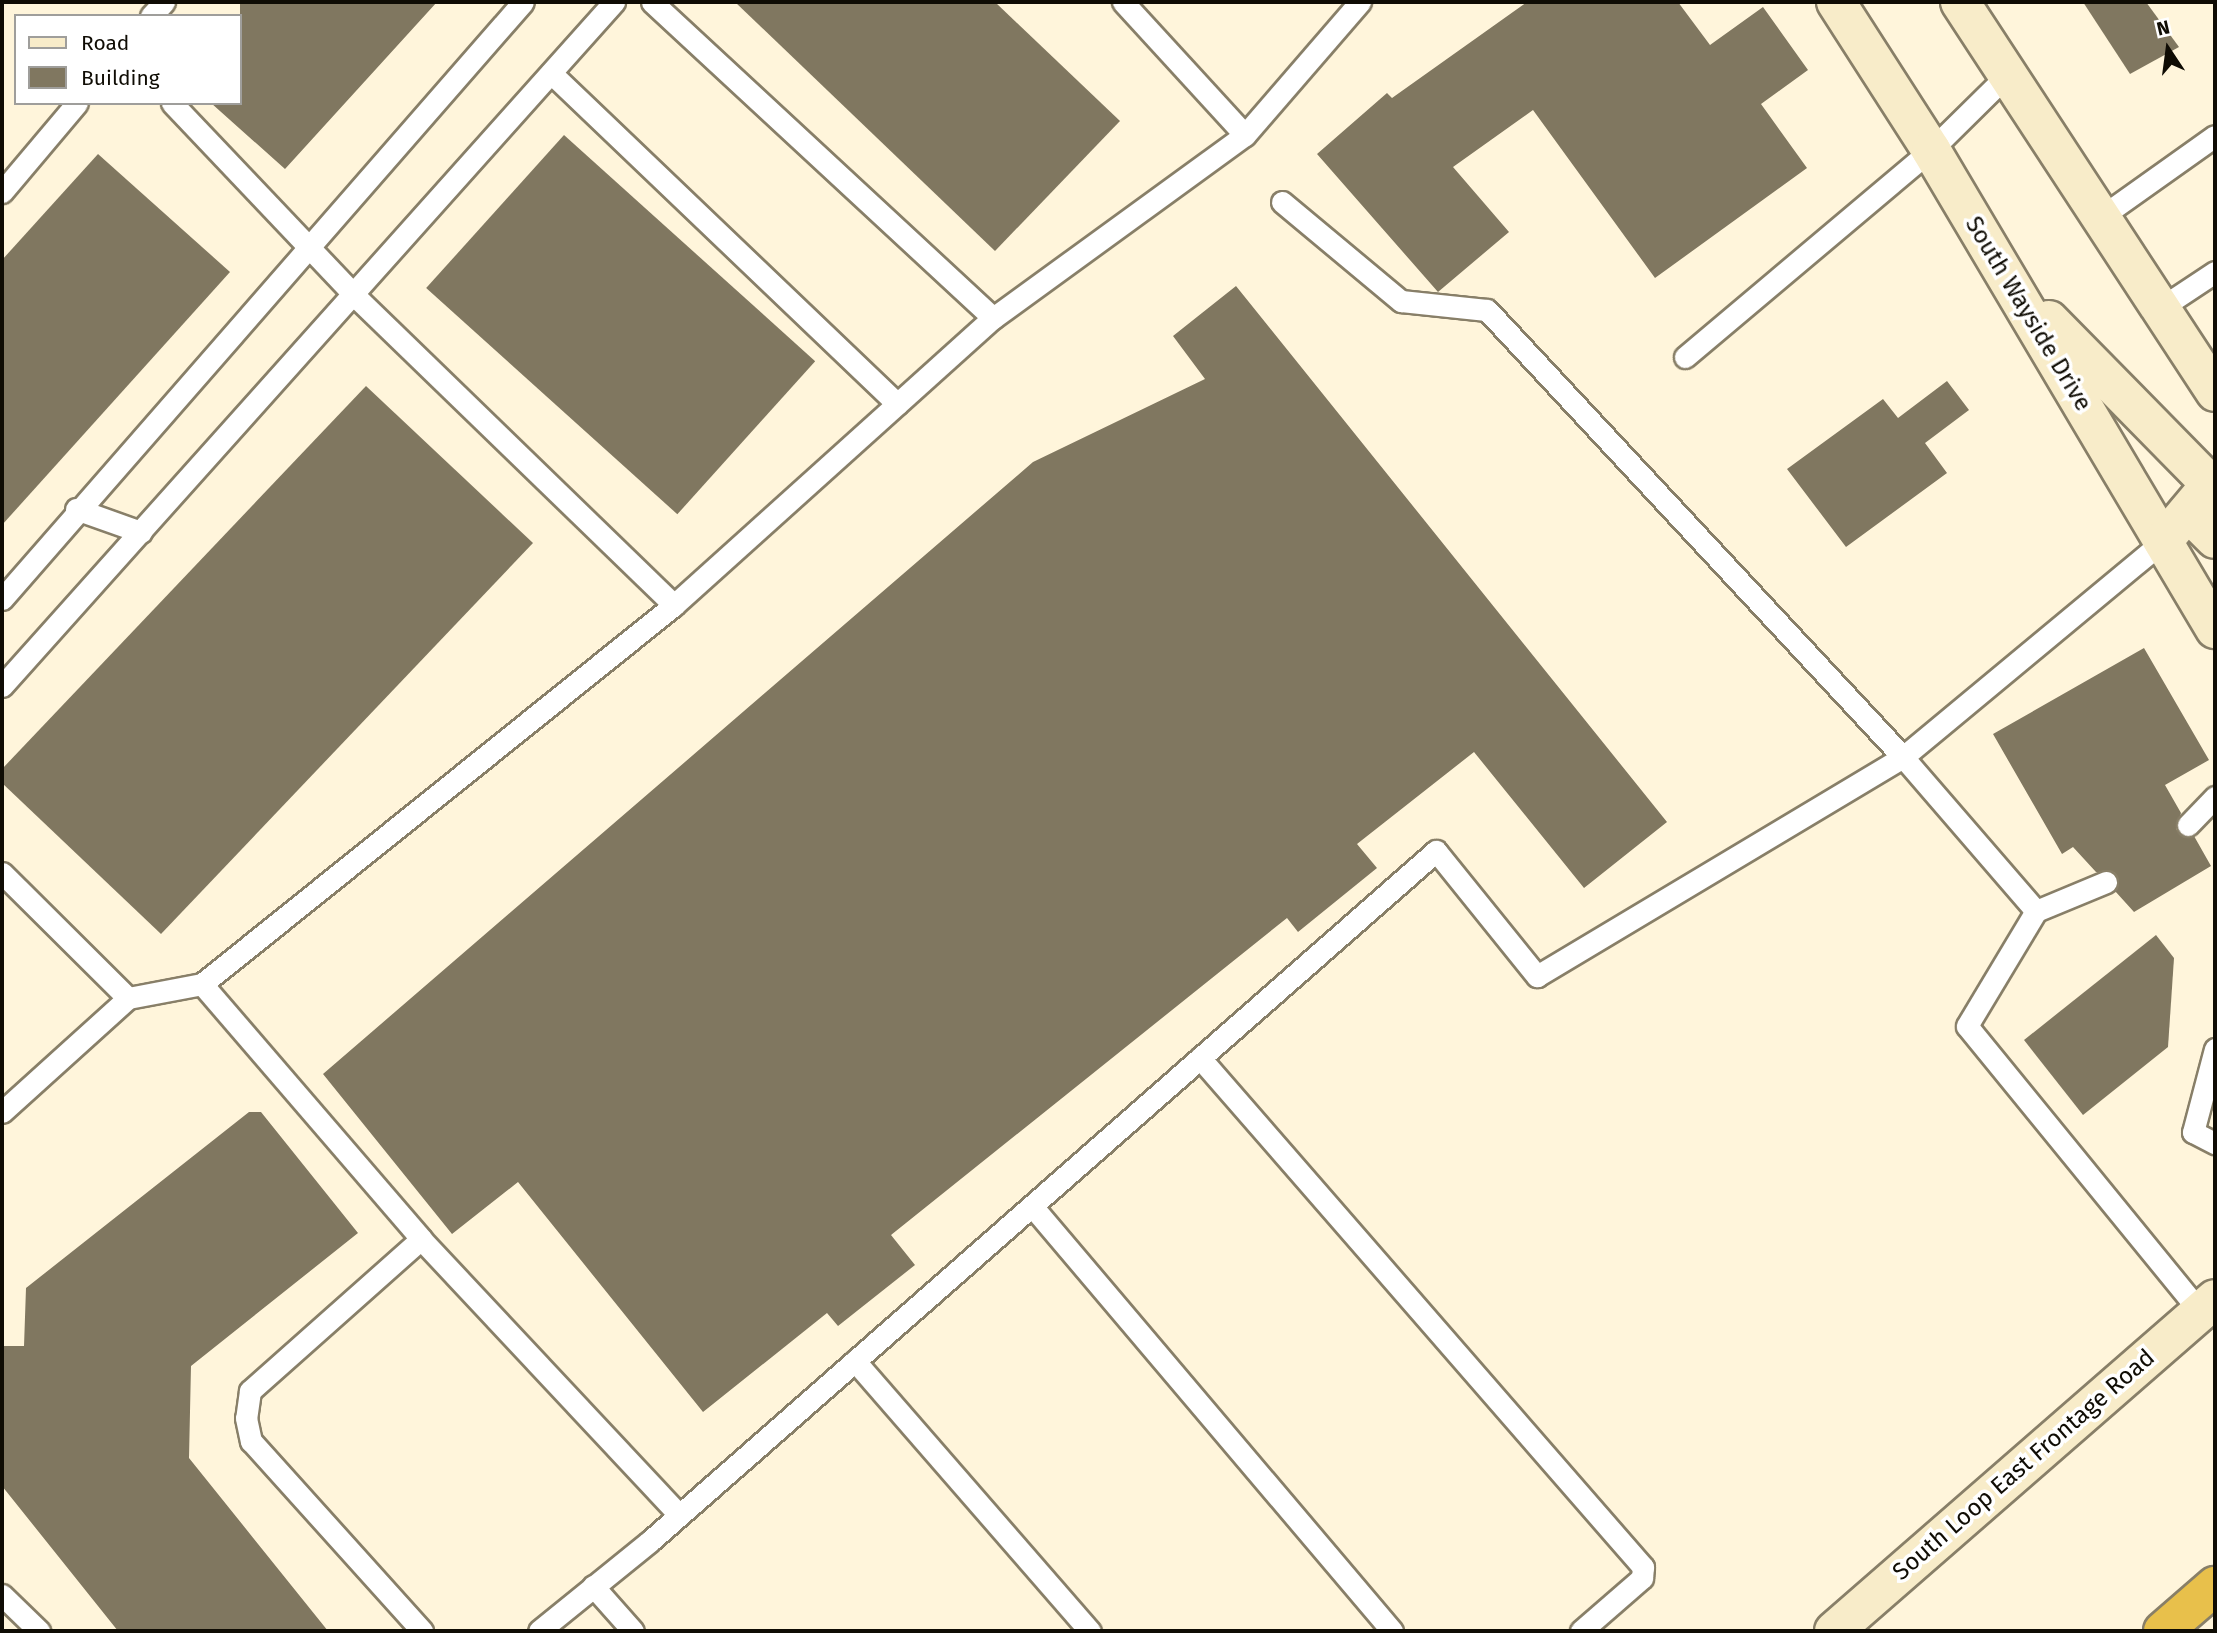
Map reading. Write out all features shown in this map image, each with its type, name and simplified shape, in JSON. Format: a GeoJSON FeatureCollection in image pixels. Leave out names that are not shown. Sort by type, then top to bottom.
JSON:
{"type":"FeatureCollection","features":[{"type":"Feature","properties":{"kind":"highway"},"geometry":{"type":"LineString","coordinates":[[2163,1631],[2215,1586]]}},
{"type":"Feature","properties":{"kind":"main road","name":"South Wayside Drive"},"geometry":{"type":"LineString","coordinates":[[1836,2],[1931,150],[2215,629]]}},
{"type":"Feature","properties":{"kind":"main road"},"geometry":{"type":"LineString","coordinates":[[1960,2],[2098,219],[2215,392]]}},
{"type":"Feature","properties":{"kind":"main road"},"geometry":{"type":"LineString","coordinates":[[2006,276],[2205,492],[2215,539]]}},
{"type":"Feature","properties":{"kind":"main road"},"geometry":{"type":"LineString","coordinates":[[2163,541],[2205,492]]}},
{"type":"Feature","properties":{"kind":"main road","name":"South Loop East Frontage Road"},"geometry":{"type":"LineString","coordinates":[[1834,1631],[2208,1306]]}},
{"type":"Feature","properties":{"kind":"lane"},"geometry":{"type":"LineString","coordinates":[[2,599],[76,509],[306,245],[523,2]]}},
{"type":"Feature","properties":{"kind":"lane"},"geometry":{"type":"LineString","coordinates":[[2,686],[355,296],[614,2]]}},
{"type":"Feature","properties":{"kind":"lane"},"geometry":{"type":"LineString","coordinates":[[652,2],[993,317]]}},
{"type":"Feature","properties":{"kind":"lane"},"geometry":{"type":"LineString","coordinates":[[1123,2],[1245,135]]}},
{"type":"Feature","properties":{"kind":"lane"},"geometry":{"type":"LineString","coordinates":[[2,1112],[128,998],[202,985],[674,605],[993,317],[1245,135],[1360,2]]}},
{"type":"Feature","properties":{"kind":"lane"},"geometry":{"type":"LineString","coordinates":[[551,73],[897,404]]}},
{"type":"Feature","properties":{"kind":"lane"},"geometry":{"type":"LineString","coordinates":[[1685,357],[1931,150],[2007,75]]}},
{"type":"Feature","properties":{"kind":"lane"},"geometry":{"type":"LineString","coordinates":[[2,192],[74,105]]}},
{"type":"Feature","properties":{"kind":"lane"},"geometry":{"type":"LineString","coordinates":[[174,105],[355,296],[674,605]]}},
{"type":"Feature","properties":{"kind":"lane"},"geometry":{"type":"LineString","coordinates":[[2098,219],[2215,136]]}},
{"type":"Feature","properties":{"kind":"lane"},"geometry":{"type":"LineString","coordinates":[[1282,202],[1401,301],[1487,310],[1903,757],[2036,911]]}},
{"type":"Feature","properties":{"kind":"lane"},"geometry":{"type":"LineString","coordinates":[[2159,309],[2215,272]]}},
{"type":"Feature","properties":{"kind":"lane"},"geometry":{"type":"LineString","coordinates":[[76,509],[141,532]]}},
{"type":"Feature","properties":{"kind":"lane"},"geometry":{"type":"LineString","coordinates":[[538,1631],[679,1515],[1436,851],[1537,976],[1903,757],[2163,541]]}},
{"type":"Feature","properties":{"kind":"lane"},"geometry":{"type":"LineString","coordinates":[[2188,825],[2215,797]]}},
{"type":"Feature","properties":{"kind":"lane"},"geometry":{"type":"LineString","coordinates":[[2,873],[128,998]]}},
{"type":"Feature","properties":{"kind":"lane"},"geometry":{"type":"LineString","coordinates":[[2106,882],[2036,911],[1967,1026],[2208,1306]]}},
{"type":"Feature","properties":{"kind":"lane"},"geometry":{"type":"LineString","coordinates":[[202,985],[421,1239],[679,1515]]}},
{"type":"Feature","properties":{"kind":"lane"},"geometry":{"type":"LineString","coordinates":[[2215,1049],[2213,1074],[2193,1132],[2215,1143]]}},
{"type":"Feature","properties":{"kind":"lane"},"geometry":{"type":"LineString","coordinates":[[1200,1058],[1643,1567],[1642,1578],[1581,1631]]}},
{"type":"Feature","properties":{"kind":"lane"},"geometry":{"type":"LineString","coordinates":[[1032,1206],[1392,1631]]}},
{"type":"Feature","properties":{"kind":"lane"},"geometry":{"type":"LineString","coordinates":[[421,1239],[250,1391],[246,1418],[251,1441],[422,1631]]}},
{"type":"Feature","properties":{"kind":"lane"},"geometry":{"type":"LineString","coordinates":[[855,1361],[1090,1631]]}},
{"type":"Feature","properties":{"kind":"lane"},"geometry":{"type":"LineString","coordinates":[[593,1586],[633,1631]]}},
{"type":"Feature","properties":{"kind":"lane"},"geometry":{"type":"LineString","coordinates":[[2,1595],[38,1631]]}},
{"type":"Feature","properties":{"kind":"building"},"geometry":{"type":"Polygon","coordinates":[[[240,2],[437,2],[285,169],[213,105],[242,105],[240,2]]]}},
{"type":"Feature","properties":{"kind":"building"},"geometry":{"type":"Polygon","coordinates":[[[735,2],[995,2],[1120,121],[995,251],[735,2]]]}},
{"type":"Feature","properties":{"kind":"building"},"geometry":{"type":"Polygon","coordinates":[[[1527,2],[1678,2],[1710,45],[1763,7],[1808,70],[1761,104],[1807,168],[1655,278],[1533,110],[1453,167],[1509,232],[1438,292],[1317,154],[1387,93],[1392,98],[1527,2]]]}},
{"type":"Feature","properties":{"kind":"building"},"geometry":{"type":"Polygon","coordinates":[[[2083,2],[2146,2],[2179,47],[2130,74],[2083,2]]]}},
{"type":"Feature","properties":{"kind":"building"},"geometry":{"type":"Polygon","coordinates":[[[564,135],[815,361],[677,514],[426,288],[564,135]]]}},
{"type":"Feature","properties":{"kind":"building"},"geometry":{"type":"Polygon","coordinates":[[[98,154],[230,272],[2,525],[2,260],[98,154]]]}},
{"type":"Feature","properties":{"kind":"building"},"geometry":{"type":"Polygon","coordinates":[[[1236,286],[1667,822],[1584,888],[1474,752],[1357,844],[1377,868],[1298,932],[1287,918],[891,1235],[915,1265],[838,1326],[827,1313],[703,1412],[518,1182],[452,1234],[323,1074],[1033,462],[1205,379],[1173,336],[1236,286]]]}},
{"type":"Feature","properties":{"kind":"building"},"geometry":{"type":"Polygon","coordinates":[[[1947,381],[1969,410],[1925,443],[1947,473],[1846,547],[1787,469],[1883,399],[1898,418],[1947,381]]]}},
{"type":"Feature","properties":{"kind":"building"},"geometry":{"type":"Polygon","coordinates":[[[366,386],[533,543],[161,934],[2,783],[2,769],[366,386]]]}},
{"type":"Feature","properties":{"kind":"building"},"geometry":{"type":"Polygon","coordinates":[[[2144,648],[2209,760],[2165,785],[2181,813],[2176,829],[2184,837],[2194,836],[2211,866],[2134,912],[2115,891],[2119,883],[2114,872],[2096,872],[2073,847],[2062,854],[1993,734],[2144,648]]]}},
{"type":"Feature","properties":{"kind":"building"},"geometry":{"type":"Polygon","coordinates":[[[2156,935],[2174,958],[2168,1047],[2083,1115],[2024,1040],[2156,935]]]}},
{"type":"Feature","properties":{"kind":"building"},"geometry":{"type":"Polygon","coordinates":[[[249,1112],[261,1112],[358,1233],[191,1366],[189,1458],[328,1631],[118,1631],[2,1486],[2,1346],[24,1346],[26,1288],[249,1112]]]}}]}
